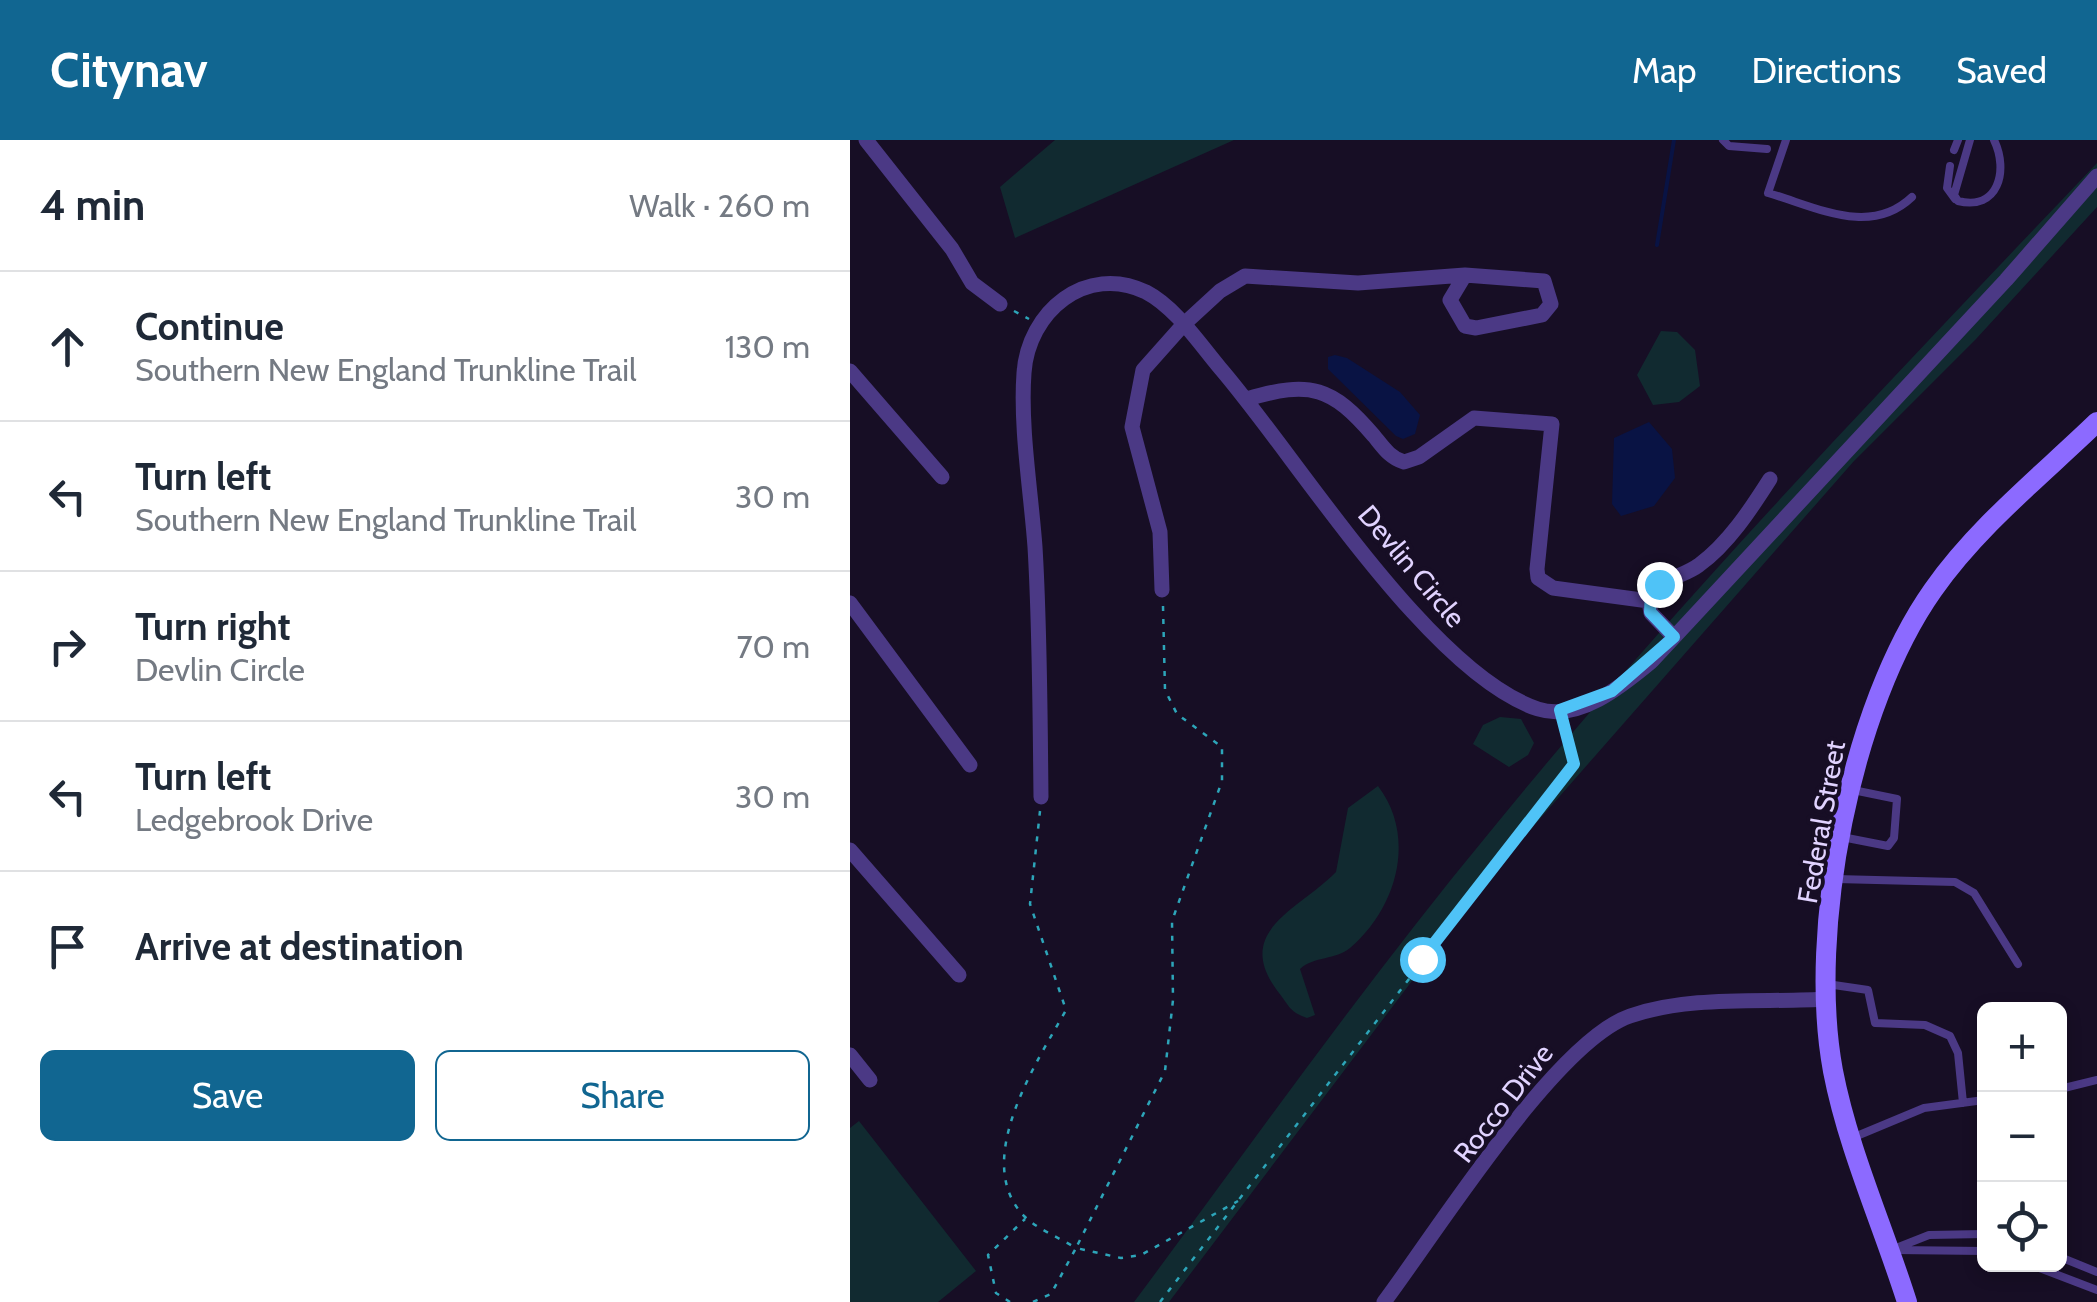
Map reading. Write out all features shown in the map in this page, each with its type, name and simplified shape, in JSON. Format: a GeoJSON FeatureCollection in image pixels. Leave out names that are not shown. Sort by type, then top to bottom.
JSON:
{"type":"FeatureCollection","features":[{"type":"Feature","properties":{"kind":"street"},"geometry":{"type":"LineString","coordinates":[[866,140],[952,249],[972,283],[1000,304]]}},
{"type":"Feature","properties":{"kind":"street"},"geometry":{"type":"LineString","coordinates":[[1560,710],[1612,691],[1674,637],[2006,280],[2097,176]]}},
{"type":"Feature","properties":{"kind":"street"},"geometry":{"type":"LineString","coordinates":[[1162,590],[1160,532],[1132,427],[1143,370],[1183,325],[1220,291],[1244,276],[1358,283],[1465,275],[1544,281],[1552,304],[1534,317],[1481,328],[1466,326],[1450,300],[1465,275]]}},
{"type":"Feature","properties":{"kind":"street","name":"Devlin Circle"},"geometry":{"type":"LineString","coordinates":[[1036,323],[1070,293],[1118,284],[1148,293],[1183,325],[1247,399],[1420,620],[1459,658],[1492,682],[1540,710],[1560,710]]}},
{"type":"Feature","properties":{"kind":"street"},"geometry":{"type":"LineString","coordinates":[[1036,323],[1024,372],[1038,601],[1041,797]]}},
{"type":"Feature","properties":{"kind":"street"},"geometry":{"type":"LineString","coordinates":[[850,371],[942,477]]}},
{"type":"Feature","properties":{"kind":"street"},"geometry":{"type":"LineString","coordinates":[[1247,399],[1276,391],[1336,396],[1348,404],[1390,455],[1404,462],[1419,458],[1474,418],[1552,424],[1538,578],[1553,588],[1649,601]]}},
{"type":"Feature","properties":{"kind":"street","name":"Federal Street"},"geometry":{"type":"LineString","coordinates":[[1907,1302],[1832,1066],[1827,992],[1836,879],[1851,789],[1884,679],[1933,590],[1974,540],[2097,422]]}},
{"type":"Feature","properties":{"kind":"street"},"geometry":{"type":"LineString","coordinates":[[1649,601],[1659,584],[1692,570],[1718,550],[1770,479]]}},
{"type":"Feature","properties":{"kind":"street"},"geometry":{"type":"LineString","coordinates":[[1649,601],[1656,620],[1674,637]]}},
{"type":"Feature","properties":{"kind":"street"},"geometry":{"type":"LineString","coordinates":[[850,603],[970,764]]}},
{"type":"Feature","properties":{"kind":"street"},"geometry":{"type":"LineString","coordinates":[[850,850],[959,975]]}},
{"type":"Feature","properties":{"kind":"street","name":"Rocco Drive"},"geometry":{"type":"LineString","coordinates":[[1384,1302],[1550,1077],[1594,1034],[1626,1017],[1662,1008],[1827,992]]}},
{"type":"Feature","properties":{"kind":"street"},"geometry":{"type":"LineString","coordinates":[[850,1055],[870,1080]]}},
{"type":"Feature","properties":{"kind":"lane"},"geometry":{"type":"LineString","coordinates":[[1723,140],[1728,146],[1785,145],[1768,193],[1866,220],[1890,214],[1912,197]]}},
{"type":"Feature","properties":{"kind":"lane"},"geometry":{"type":"LineString","coordinates":[[1954,150],[1958,140]]}},
{"type":"Feature","properties":{"kind":"lane"},"geometry":{"type":"LineString","coordinates":[[1955,199],[1970,140]]}},
{"type":"Feature","properties":{"kind":"lane"},"geometry":{"type":"LineString","coordinates":[[1955,199],[1979,202],[1998,188],[2001,162],[1994,140]]}},
{"type":"Feature","properties":{"kind":"lane"},"geometry":{"type":"LineString","coordinates":[[1950,166],[1946,184],[1955,199]]}},
{"type":"Feature","properties":{"kind":"lane"},"geometry":{"type":"LineString","coordinates":[[1842,837],[1888,846],[1894,838],[1897,799],[1851,789]]}},
{"type":"Feature","properties":{"kind":"lane"},"geometry":{"type":"LineString","coordinates":[[1836,879],[1955,882],[1974,893],[2018,964]]}},
{"type":"Feature","properties":{"kind":"lane"},"geometry":{"type":"LineString","coordinates":[[1827,992],[1868,990],[1876,1023],[1925,1025],[1950,1036],[1958,1054],[1963,1103]]}},
{"type":"Feature","properties":{"kind":"lane"},"geometry":{"type":"LineString","coordinates":[[2067,1087],[2097,1080]]}},
{"type":"Feature","properties":{"kind":"lane"},"geometry":{"type":"LineString","coordinates":[[1852,1138],[1924,1108],[1977,1101]]}},
{"type":"Feature","properties":{"kind":"lane"},"geometry":{"type":"LineString","coordinates":[[1890,1250],[1929,1235],[1977,1234]]}},
{"type":"Feature","properties":{"kind":"lane"},"geometry":{"type":"LineString","coordinates":[[1890,1250],[1977,1251]]}},
{"type":"Feature","properties":{"kind":"lane"},"geometry":{"type":"LineString","coordinates":[[2067,1261],[2097,1272]]}},
{"type":"Feature","properties":{"kind":"lane"},"geometry":{"type":"LineString","coordinates":[[2050,1272],[2097,1290]]}},
{"type":"Feature","properties":{"kind":"path"},"geometry":{"type":"LineString","coordinates":[[1000,304],[1036,323]]}},
{"type":"Feature","properties":{"kind":"path"},"geometry":{"type":"LineString","coordinates":[[1033,1302],[1050,1294],[1166,1071],[1173,1000],[1172,921],[1222,782],[1222,748],[1177,714],[1165,690],[1162,590]]}},
{"type":"Feature","properties":{"kind":"path"},"geometry":{"type":"LineString","coordinates":[[1160,1302],[1574,764],[1560,710]]}},
{"type":"Feature","properties":{"kind":"path"},"geometry":{"type":"LineString","coordinates":[[1041,797],[1030,904],[1066,1010],[1010,1118],[1005,1168],[1012,1200],[1026,1218],[1076,1248],[1120,1258],[1141,1255],[1238,1201]]}},
{"type":"Feature","properties":{"kind":"path"},"geometry":{"type":"LineString","coordinates":[[1010,1302],[996,1293],[988,1255],[1026,1218]]}},
{"type":"Feature","properties":{"kind":"green space"},"geometry":{"type":"Polygon","coordinates":[[[1055,140],[1234,140],[1015,238],[1000,187],[1055,140]]]}},
{"type":"Feature","properties":{"kind":"green space"},"geometry":{"type":"Polygon","coordinates":[[[2097,163],[2097,207],[1976,339],[1854,461],[1502,862],[1169,1302],[1134,1302],[1397,948],[1561,746],[1787,492],[2097,163]]]}},
{"type":"Feature","properties":{"kind":"green space"},"geometry":{"type":"Polygon","coordinates":[[[1661,331],[1677,332],[1695,350],[1700,386],[1679,402],[1653,405],[1637,375],[1661,331]]]}},
{"type":"Feature","properties":{"kind":"green space"},"geometry":{"type":"Polygon","coordinates":[[[1500,717],[1521,719],[1534,743],[1528,755],[1509,767],[1473,744],[1483,725],[1500,717]]]}},
{"type":"Feature","properties":{"kind":"green space"},"geometry":{"type":"Polygon","coordinates":[[[1378,786],[1397,827],[1399,849],[1390,893],[1380,913],[1350,948],[1300,969],[1315,1015],[1307,1018],[1290,1008],[1266,972],[1262,953],[1266,937],[1289,911],[1336,872],[1348,808],[1378,786]]]}},
{"type":"Feature","properties":{"kind":"green space"},"geometry":{"type":"Polygon","coordinates":[[[859,1121],[976,1271],[938,1302],[850,1302],[850,1128],[859,1121]]]}},
{"type":"Feature","properties":{"kind":"shaded area"},"geometry":{"type":"Polygon","coordinates":[[[1328,357],[1347,358],[1400,392],[1420,415],[1415,434],[1403,439],[1396,436],[1328,369],[1328,357]]]}},
{"type":"Feature","properties":{"kind":"shaded area"},"geometry":{"type":"Polygon","coordinates":[[[1649,422],[1672,449],[1675,478],[1654,506],[1621,516],[1612,504],[1614,438],[1649,422]]]}},
{"type":"Feature","properties":{"kind":"waterway"},"geometry":{"type":"LineString","coordinates":[[1657,245],[1674,140]]}},
{"type":"Feature","properties":{"kind":"route"},"geometry":{"type":"LineString","coordinates":[[1422,959],[1574,764],[1560,710],[1584,705],[1612,691],[1674,637],[1650,612],[1651,592],[1659,584]]}}]}
